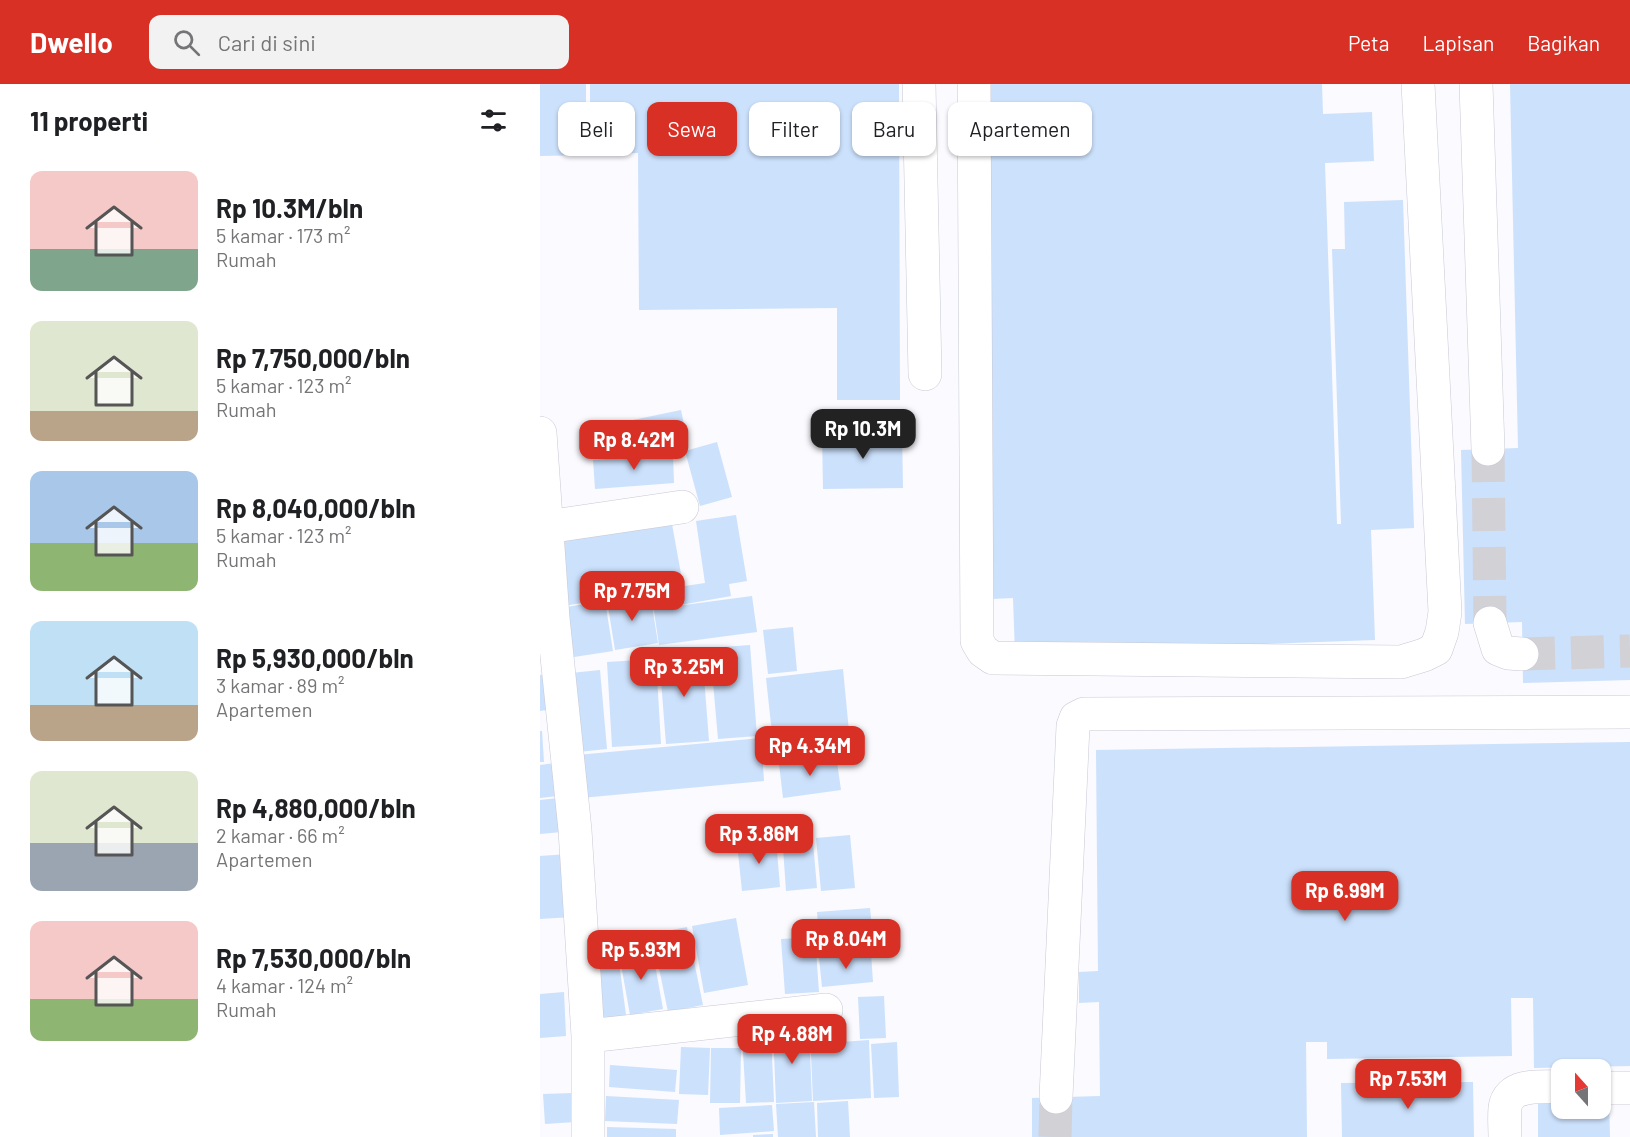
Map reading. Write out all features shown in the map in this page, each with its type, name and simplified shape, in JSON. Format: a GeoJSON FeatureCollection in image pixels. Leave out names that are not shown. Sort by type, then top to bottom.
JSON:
{"type":"FeatureCollection","features":[{"type":"Feature","properties":{"kind":"street"},"geometry":{"type":"LineString","coordinates":[[919,84],[925,374]]}},
{"type":"Feature","properties":{"kind":"street"},"geometry":{"type":"LineString","coordinates":[[974,84],[977,641],[983,651],[993,658],[1401,662],[1436,649],[1442,632],[1445,612],[1418,84]]}},
{"type":"Feature","properties":{"kind":"street"},"geometry":{"type":"LineString","coordinates":[[1476,84],[1488,449]]}},
{"type":"Feature","properties":{"kind":"street"},"geometry":{"type":"LineString","coordinates":[[540,433],[547,528],[546,620],[575,830],[588,1036],[588,1137]]}},
{"type":"Feature","properties":{"kind":"street"},"geometry":{"type":"LineString","coordinates":[[547,528],[682,507]]}},
{"type":"Feature","properties":{"kind":"street"},"geometry":{"type":"LineString","coordinates":[[1490,623],[1497,649],[1522,654]]}},
{"type":"Feature","properties":{"kind":"street"},"geometry":{"type":"LineString","coordinates":[[1056,1097],[1073,726],[1076,718],[1084,714],[1630,712]]}},
{"type":"Feature","properties":{"kind":"street"},"geometry":{"type":"LineString","coordinates":[[588,1036],[826,1011]]}},
{"type":"Feature","properties":{"kind":"street"},"geometry":{"type":"LineString","coordinates":[[1505,1137],[1505,1106],[1514,1092],[1531,1086],[1551,1087]]}},
{"type":"Feature","properties":{"kind":"street"},"geometry":{"type":"LineString","coordinates":[[1611,1088],[1630,1088]]}},
{"type":"Feature","properties":{"kind":"building"},"geometry":{"type":"Polygon","coordinates":[[[540,84],[586,84],[586,102],[558,102],[558,156],[540,156],[540,84]]]}},
{"type":"Feature","properties":{"kind":"building"},"geometry":{"type":"Polygon","coordinates":[[[590,84],[899,84],[899,102],[852,102],[852,156],[899,156],[900,400],[837,400],[837,308],[639,310],[638,153],[635,153],[635,102],[590,102],[590,84]]]}},
{"type":"Feature","properties":{"kind":"building"},"geometry":{"type":"Polygon","coordinates":[[[976,84],[1322,84],[1323,114],[1372,112],[1374,161],[1325,163],[1337,524],[1341,524],[1332,249],[1345,249],[1344,202],[1403,200],[1414,528],[1371,530],[1375,640],[1015,653],[1013,598],[992,599],[978,156],[1092,156],[1092,102],[977,102],[976,84]]]}},
{"type":"Feature","properties":{"kind":"building"},"geometry":{"type":"Polygon","coordinates":[[[1510,84],[1630,84],[1630,680],[1523,683],[1522,622],[1465,624],[1461,450],[1518,448],[1510,84]]]}},
{"type":"Feature","properties":{"kind":"building"},"geometry":{"type":"Polygon","coordinates":[[[681,410],[687,439],[634,450],[628,421],[681,410]]]}},
{"type":"Feature","properties":{"kind":"building"},"geometry":{"type":"Polygon","coordinates":[[[902,431],[903,488],[823,489],[822,433],[902,431]]]}},
{"type":"Feature","properties":{"kind":"building"},"geometry":{"type":"Polygon","coordinates":[[[717,442],[732,497],[700,506],[685,451],[717,442]]]}},
{"type":"Feature","properties":{"kind":"building"},"geometry":{"type":"Polygon","coordinates":[[[673,454],[674,483],[595,489],[593,460],[673,454]]]}},
{"type":"Feature","properties":{"kind":"building"},"geometry":{"type":"Polygon","coordinates":[[[670,513],[683,585],[658,590],[705,583],[696,521],[736,515],[747,581],[729,584],[731,596],[669,607],[752,596],[757,632],[659,645],[651,591],[564,606],[559,531],[670,513]]]}},
{"type":"Feature","properties":{"kind":"building"},"geometry":{"type":"Polygon","coordinates":[[[650,593],[658,643],[615,650],[607,600],[650,593]]]}},
{"type":"Feature","properties":{"kind":"building"},"geometry":{"type":"Polygon","coordinates":[[[605,601],[613,651],[574,657],[566,607],[605,601]]]}},
{"type":"Feature","properties":{"kind":"building"},"geometry":{"type":"Polygon","coordinates":[[[793,627],[797,671],[768,674],[763,630],[793,627]]]}},
{"type":"Feature","properties":{"kind":"building"},"geometry":{"type":"Polygon","coordinates":[[[750,645],[757,736],[718,739],[710,648],[750,645]]]}},
{"type":"Feature","properties":{"kind":"building"},"geometry":{"type":"Polygon","coordinates":[[[702,651],[709,741],[666,744],[659,655],[702,651]]]}},
{"type":"Feature","properties":{"kind":"building"},"geometry":{"type":"Polygon","coordinates":[[[656,659],[661,744],[612,747],[607,662],[656,659]]]}},
{"type":"Feature","properties":{"kind":"building"},"geometry":{"type":"Polygon","coordinates":[[[843,669],[851,752],[775,761],[766,678],[843,669]]]}},
{"type":"Feature","properties":{"kind":"building"},"geometry":{"type":"Polygon","coordinates":[[[600,670],[607,749],[578,752],[571,673],[600,670]]]}},
{"type":"Feature","properties":{"kind":"building"},"geometry":{"type":"Polygon","coordinates":[[[554,673],[559,708],[540,711],[540,675],[554,673]]]}},
{"type":"Feature","properties":{"kind":"building"},"geometry":{"type":"Polygon","coordinates":[[[540,731],[542,731],[544,762],[540,762],[540,731]]]}},
{"type":"Feature","properties":{"kind":"building"},"geometry":{"type":"Polygon","coordinates":[[[761,738],[764,781],[581,798],[577,755],[761,738]]]}},
{"type":"Feature","properties":{"kind":"building"},"geometry":{"type":"Polygon","coordinates":[[[1630,742],[1630,1066],[1611,1066],[1611,1059],[1551,1059],[1551,1068],[1534,1068],[1533,998],[1511,998],[1512,1056],[1327,1059],[1327,1042],[1306,1042],[1307,1137],[1032,1137],[1032,1098],[1100,1096],[1099,1002],[1079,1003],[1079,972],[1098,971],[1096,750],[1630,742]]]}},
{"type":"Feature","properties":{"kind":"building"},"geometry":{"type":"Polygon","coordinates":[[[836,755],[841,790],[783,798],[779,764],[836,755]]]}},
{"type":"Feature","properties":{"kind":"building"},"geometry":{"type":"Polygon","coordinates":[[[555,763],[558,796],[540,798],[540,765],[555,763]]]}},
{"type":"Feature","properties":{"kind":"building"},"geometry":{"type":"Polygon","coordinates":[[[559,798],[562,832],[540,834],[540,800],[559,798]]]}},
{"type":"Feature","properties":{"kind":"building"},"geometry":{"type":"Polygon","coordinates":[[[812,831],[817,888],[786,891],[782,833],[812,831]]]}},
{"type":"Feature","properties":{"kind":"building"},"geometry":{"type":"Polygon","coordinates":[[[850,835],[855,888],[821,891],[816,838],[850,835]]]}},
{"type":"Feature","properties":{"kind":"building"},"geometry":{"type":"Polygon","coordinates":[[[776,839],[780,887],[742,891],[737,843],[776,839]]]}},
{"type":"Feature","properties":{"kind":"building"},"geometry":{"type":"Polygon","coordinates":[[[568,854],[572,917],[540,919],[540,856],[568,854]]]}},
{"type":"Feature","properties":{"kind":"building"},"geometry":{"type":"Polygon","coordinates":[[[870,908],[874,949],[820,954],[817,912],[870,908]]]}},
{"type":"Feature","properties":{"kind":"building"},"geometry":{"type":"Polygon","coordinates":[[[736,918],[748,985],[704,993],[692,926],[736,918]]]}},
{"type":"Feature","properties":{"kind":"building"},"geometry":{"type":"Polygon","coordinates":[[[687,927],[703,1005],[668,1012],[652,934],[687,927]]]}},
{"type":"Feature","properties":{"kind":"building"},"geometry":{"type":"Polygon","coordinates":[[[815,937],[819,992],[785,994],[781,939],[815,937]]]}},
{"type":"Feature","properties":{"kind":"building"},"geometry":{"type":"Polygon","coordinates":[[[652,948],[663,1009],[630,1015],[619,953],[652,948]]]}},
{"type":"Feature","properties":{"kind":"building"},"geometry":{"type":"Polygon","coordinates":[[[871,953],[873,982],[822,987],[819,958],[871,953]]]}},
{"type":"Feature","properties":{"kind":"building"},"geometry":{"type":"Polygon","coordinates":[[[618,955],[626,1015],[596,1020],[587,960],[618,955]]]}},
{"type":"Feature","properties":{"kind":"building"},"geometry":{"type":"Polygon","coordinates":[[[564,992],[566,1036],[540,1038],[540,994],[564,992]]]}},
{"type":"Feature","properties":{"kind":"building"},"geometry":{"type":"Polygon","coordinates":[[[884,996],[886,1038],[860,1039],[858,997],[884,996]]]}},
{"type":"Feature","properties":{"kind":"building"},"geometry":{"type":"Polygon","coordinates":[[[809,1028],[812,1101],[776,1103],[773,1029],[809,1028]]]}},
{"type":"Feature","properties":{"kind":"building"},"geometry":{"type":"Polygon","coordinates":[[[840,1029],[841,1042],[869,1040],[871,1098],[813,1101],[810,1031],[840,1029]]]}},
{"type":"Feature","properties":{"kind":"building"},"geometry":{"type":"Polygon","coordinates":[[[771,1033],[774,1102],[746,1103],[742,1035],[771,1033]]]}},
{"type":"Feature","properties":{"kind":"building"},"geometry":{"type":"Polygon","coordinates":[[[897,1042],[899,1097],[874,1098],[871,1044],[897,1042]]]}},
{"type":"Feature","properties":{"kind":"building"},"geometry":{"type":"Polygon","coordinates":[[[681,1047],[710,1048],[708,1095],[679,1094],[681,1047]]]}},
{"type":"Feature","properties":{"kind":"building"},"geometry":{"type":"Polygon","coordinates":[[[711,1048],[741,1048],[740,1103],[710,1103],[711,1048]]]}},
{"type":"Feature","properties":{"kind":"building"},"geometry":{"type":"Polygon","coordinates":[[[610,1065],[677,1070],[675,1092],[609,1087],[610,1065]]]}},
{"type":"Feature","properties":{"kind":"building"},"geometry":{"type":"Polygon","coordinates":[[[1473,1082],[1474,1137],[1342,1137],[1341,1083],[1473,1082]]]}},
{"type":"Feature","properties":{"kind":"building"},"geometry":{"type":"Polygon","coordinates":[[[573,1093],[575,1122],[545,1124],[543,1094],[573,1093]]]}},
{"type":"Feature","properties":{"kind":"building"},"geometry":{"type":"Polygon","coordinates":[[[606,1096],[679,1100],[677,1124],[605,1121],[606,1096]]]}},
{"type":"Feature","properties":{"kind":"building"},"geometry":{"type":"Polygon","coordinates":[[[848,1101],[850,1137],[818,1137],[817,1103],[848,1101]]]}},
{"type":"Feature","properties":{"kind":"building"},"geometry":{"type":"Polygon","coordinates":[[[1538,1101],[1551,1101],[1551,1119],[1610,1119],[1610,1137],[1538,1137],[1538,1101]]]}},
{"type":"Feature","properties":{"kind":"building"},"geometry":{"type":"Polygon","coordinates":[[[814,1102],[816,1137],[778,1137],[776,1104],[814,1102]]]}},
{"type":"Feature","properties":{"kind":"building"},"geometry":{"type":"Polygon","coordinates":[[[772,1105],[774,1131],[720,1135],[719,1108],[772,1105]]]}},
{"type":"Feature","properties":{"kind":"building"},"geometry":{"type":"Polygon","coordinates":[[[607,1127],[676,1129],[676,1137],[607,1137],[607,1127]]]}},
{"type":"Feature","properties":{"kind":"building"},"geometry":{"type":"Polygon","coordinates":[[[773,1134],[773,1137],[753,1137],[753,1135],[773,1134]]]}},
{"type":"Feature","properties":{"kind":"tunnel"},"geometry":{"type":"LineString","coordinates":[[1488,449],[1490,623]]}},
{"type":"Feature","properties":{"kind":"tunnel"},"geometry":{"type":"LineString","coordinates":[[1522,654],[1630,651]]}},
{"type":"Feature","properties":{"kind":"tunnel"},"geometry":{"type":"LineString","coordinates":[[1055,1137],[1056,1097]]}}]}
